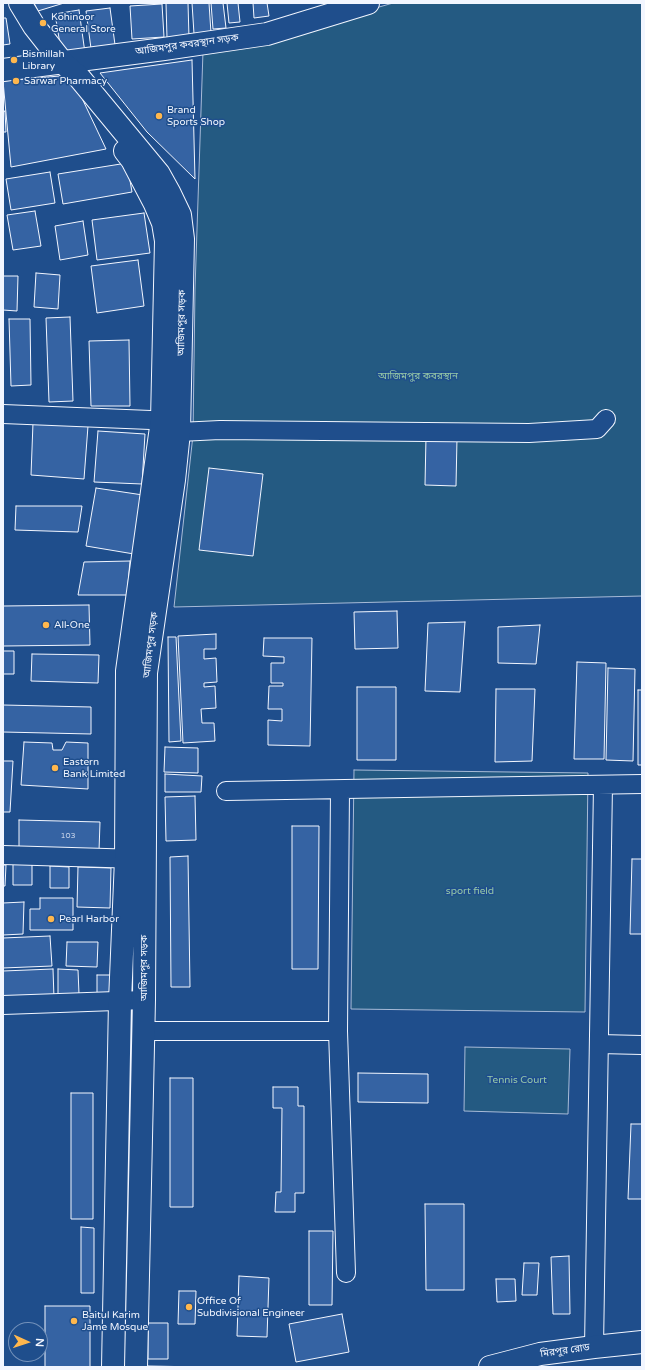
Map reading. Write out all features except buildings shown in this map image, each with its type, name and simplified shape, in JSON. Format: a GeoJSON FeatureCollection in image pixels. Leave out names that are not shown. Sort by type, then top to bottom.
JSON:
{"type":"FeatureCollection","features":[{"type":"Feature","properties":{"kind":"main road","name":"আজিমপুর সড়ক"},"geometry":{"type":"LineString","coordinates":[[7,3],[25,33],[57,64],[78,76],[159,174],[170,192],[180,215],[183,239],[174,424],[174,480],[146,673],[135,859],[120,1001],[113,1367]]}},
{"type":"Feature","properties":{"kind":"main road","name":"আজিমপুর সড়ক"},"geometry":{"type":"LineString","coordinates":[[20,3],[57,64]]}},
{"type":"Feature","properties":{"kind":"main road","name":"আজিমপুর কবরস্থান সড়ক"},"geometry":{"type":"LineString","coordinates":[[3,70],[57,64],[267,34],[368,3]]}},
{"type":"Feature","properties":{"kind":"main road","name":"আজিমপুর সড়ক"},"geometry":{"type":"LineString","coordinates":[[135,859],[144,1000],[136,1367]]}},
{"type":"Feature","properties":{"kind":"main road","name":"মিরপুর রোড"},"geometry":{"type":"LineString","coordinates":[[490,1367],[540,1354],[642,1342]]}},
{"type":"Feature","properties":{"kind":"street"},"geometry":{"type":"LineString","coordinates":[[3,414],[174,424],[228,430],[528,433],[597,429],[606,419]]}},
{"type":"Feature","properties":{"kind":"street"},"geometry":{"type":"LineString","coordinates":[[226,791],[642,784]]}},
{"type":"Feature","properties":{"kind":"street"},"geometry":{"type":"LineString","coordinates":[[594,1347],[603,785]]}},
{"type":"Feature","properties":{"kind":"street"},"geometry":{"type":"LineString","coordinates":[[340,790],[338,1031],[346,1272]]}},
{"type":"Feature","properties":{"kind":"street"},"geometry":{"type":"LineString","coordinates":[[3,855],[135,859]]}},
{"type":"Feature","properties":{"kind":"street"},"geometry":{"type":"LineString","coordinates":[[3,1005],[144,1000]]}},
{"type":"Feature","properties":{"kind":"street"},"geometry":{"type":"LineString","coordinates":[[143,1030],[338,1031]]}},
{"type":"Feature","properties":{"kind":"street"},"geometry":{"type":"LineString","coordinates":[[599,1044],[642,1045]]}},
{"type":"Feature","properties":{"kind":"green space","name":"আজিমপুর কবরস্থান"},"geometry":{"type":"Polygon","coordinates":[[[393,3],[642,3],[642,596],[174,607],[193,435],[195,289],[203,51],[279,36],[393,3]]]}},
{"type":"Feature","properties":{"kind":"green space","name":"sport field"},"geometry":{"type":"Polygon","coordinates":[[[354,770],[588,773],[585,1012],[351,1009],[354,770]]]}},
{"type":"Feature","properties":{"kind":"green space","name":"Tennis Court"},"geometry":{"type":"Polygon","coordinates":[[[465,1047],[570,1049],[568,1114],[464,1111],[465,1047]]]}},
{"type":"Feature","properties":{"kind":"place","name":"Kohinoor General Store"},"geometry":{"type":"Point","coordinates":[43,23]}},
{"type":"Feature","properties":{"kind":"place","name":"Bismillah Library"},"geometry":{"type":"Point","coordinates":[14,60]}},
{"type":"Feature","properties":{"kind":"place","name":"Sarwar Pharmacy"},"geometry":{"type":"Point","coordinates":[16,81]}},
{"type":"Feature","properties":{"kind":"place","name":"Brand Sports Shop"},"geometry":{"type":"Point","coordinates":[159,116]}},
{"type":"Feature","properties":{"kind":"place","name":"All-One"},"geometry":{"type":"Point","coordinates":[46,625]}},
{"type":"Feature","properties":{"kind":"place","name":"Eastern Bank Limited"},"geometry":{"type":"Point","coordinates":[55,768]}},
{"type":"Feature","properties":{"kind":"place","name":"Pearl Harbor"},"geometry":{"type":"Point","coordinates":[51,919]}},
{"type":"Feature","properties":{"kind":"place","name":"Office Of Subdivisional Engineer"},"geometry":{"type":"Point","coordinates":[189,1307]}},
{"type":"Feature","properties":{"kind":"place","name":"Baitul Karim Jame Mosque"},"geometry":{"type":"Point","coordinates":[74,1321]}}]}
